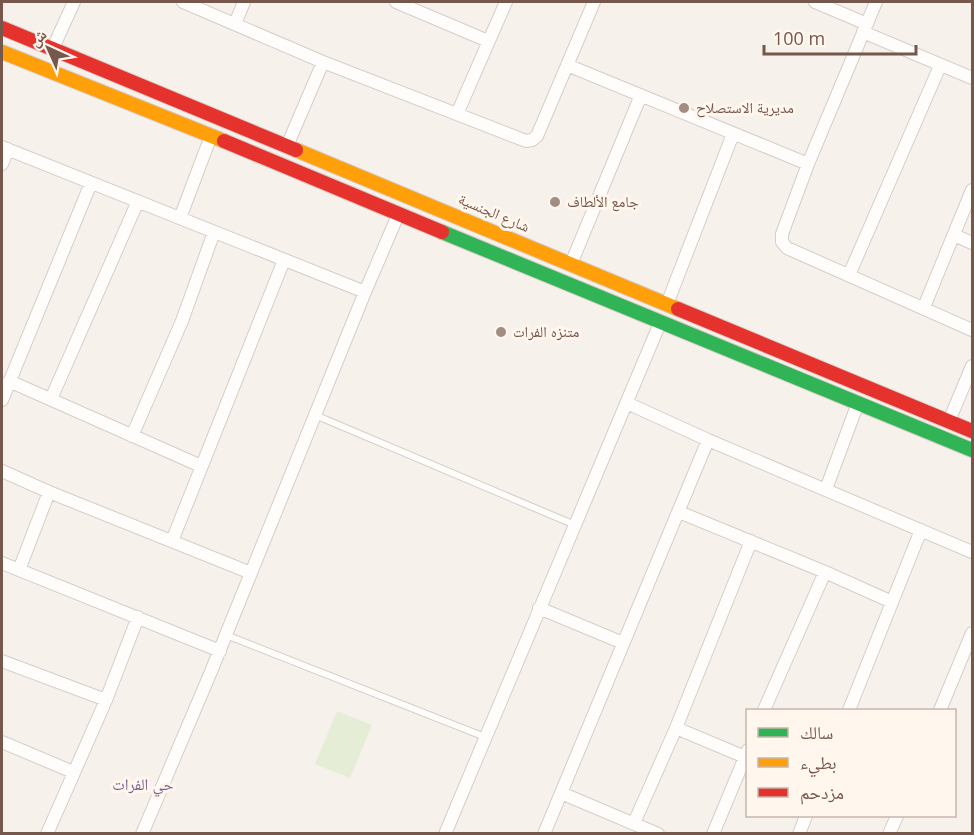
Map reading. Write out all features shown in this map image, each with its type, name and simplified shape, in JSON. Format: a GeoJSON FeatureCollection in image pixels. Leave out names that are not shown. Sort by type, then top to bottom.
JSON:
{"type":"FeatureCollection","features":[{"type":"Feature","properties":{"kind":"main road","name":"شارع الجنسية"},"geometry":{"type":"LineString","coordinates":[[2,28],[972,431]]}},
{"type":"Feature","properties":{"kind":"main road"},"geometry":{"type":"LineString","coordinates":[[2,52],[212,136],[533,271],[972,450]]}},
{"type":"Feature","properties":{"kind":"main road"},"geometry":{"type":"LineString","coordinates":[[509,261],[520,242]]}},
{"type":"Feature","properties":{"kind":"main road"},"geometry":{"type":"LineString","coordinates":[[533,271],[542,251]]}},
{"type":"Feature","properties":{"kind":"street"},"geometry":{"type":"LineString","coordinates":[[52,50],[74,2]]}},
{"type":"Feature","properties":{"kind":"street"},"geometry":{"type":"LineString","coordinates":[[183,2],[323,62],[526,141],[537,136],[594,2]]}},
{"type":"Feature","properties":{"kind":"street"},"geometry":{"type":"LineString","coordinates":[[235,24],[244,2]]}},
{"type":"Feature","properties":{"kind":"street"},"geometry":{"type":"LineString","coordinates":[[396,2],[488,41]]}},
{"type":"Feature","properties":{"kind":"street"},"geometry":{"type":"LineString","coordinates":[[457,114],[506,2]]}},
{"type":"Feature","properties":{"kind":"street"},"geometry":{"type":"LineString","coordinates":[[815,2],[940,66],[972,78]]}},
{"type":"Feature","properties":{"kind":"street"},"geometry":{"type":"LineString","coordinates":[[876,2],[808,164],[782,234],[782,242],[787,248],[972,330]]}},
{"type":"Feature","properties":{"kind":"street"},"geometry":{"type":"LineString","coordinates":[[287,146],[323,62]]}},
{"type":"Feature","properties":{"kind":"street"},"geometry":{"type":"LineString","coordinates":[[567,65],[808,164]]}},
{"type":"Feature","properties":{"kind":"street"},"geometry":{"type":"LineString","coordinates":[[849,275],[940,66]]}},
{"type":"Feature","properties":{"kind":"street"},"geometry":{"type":"LineString","coordinates":[[571,264],[641,96]]}},
{"type":"Feature","properties":{"kind":"street"},"geometry":{"type":"LineString","coordinates":[[667,304],[733,134]]}},
{"type":"Feature","properties":{"kind":"street"},"geometry":{"type":"LineString","coordinates":[[180,218],[212,136]]}},
{"type":"Feature","properties":{"kind":"street"},"geometry":{"type":"LineString","coordinates":[[2,164],[5,148],[364,292]]}},
{"type":"Feature","properties":{"kind":"street"},"geometry":{"type":"LineString","coordinates":[[2,400],[91,183]]}},
{"type":"Feature","properties":{"kind":"street"},"geometry":{"type":"LineString","coordinates":[[924,307],[972,190]]}},
{"type":"Feature","properties":{"kind":"street"},"geometry":{"type":"LineString","coordinates":[[51,399],[138,201]]}},
{"type":"Feature","properties":{"kind":"street"},"geometry":{"type":"LineString","coordinates":[[142,834],[220,651],[364,292],[398,215]]}},
{"type":"Feature","properties":{"kind":"street"},"geometry":{"type":"LineString","coordinates":[[132,436],[182,321],[214,232]]}},
{"type":"Feature","properties":{"kind":"street"},"geometry":{"type":"LineString","coordinates":[[954,235],[972,243]]}},
{"type":"Feature","properties":{"kind":"street"},"geometry":{"type":"LineString","coordinates":[[172,541],[284,260]]}},
{"type":"Feature","properties":{"kind":"street"},"geometry":{"type":"LineString","coordinates":[[446,834],[660,323]]}},
{"type":"Feature","properties":{"kind":"street"},"geometry":{"type":"LineString","coordinates":[[949,421],[972,366]]}},
{"type":"Feature","properties":{"kind":"street"},"geometry":{"type":"LineString","coordinates":[[9,381],[201,466]]}},
{"type":"Feature","properties":{"kind":"street"},"geometry":{"type":"LineString","coordinates":[[627,403],[708,440],[972,552]]}},
{"type":"Feature","properties":{"kind":"street"},"geometry":{"type":"LineString","coordinates":[[826,489],[858,404]]}},
{"type":"Feature","properties":{"kind":"street"},"geometry":{"type":"LineString","coordinates":[[544,834],[708,440]]}},
{"type":"Feature","properties":{"kind":"street"},"geometry":{"type":"LineString","coordinates":[[2,471],[252,573]]}},
{"type":"Feature","properties":{"kind":"street"},"geometry":{"type":"LineString","coordinates":[[19,570],[49,492]]}},
{"type":"Feature","properties":{"kind":"street"},"geometry":{"type":"LineString","coordinates":[[679,512],[892,602]]}},
{"type":"Feature","properties":{"kind":"street"},"geometry":{"type":"LineString","coordinates":[[850,709],[921,530]]}},
{"type":"Feature","properties":{"kind":"street"},"geometry":{"type":"LineString","coordinates":[[634,823],[676,728],[751,541]]}},
{"type":"Feature","properties":{"kind":"street"},"geometry":{"type":"LineString","coordinates":[[2,563],[220,651]]}},
{"type":"Feature","properties":{"kind":"street"},"geometry":{"type":"LineString","coordinates":[[765,709],[825,572]]}},
{"type":"Feature","properties":{"kind":"street"},"geometry":{"type":"LineString","coordinates":[[539,608],[623,642]]}},
{"type":"Feature","properties":{"kind":"street"},"geometry":{"type":"LineString","coordinates":[[47,834],[106,700],[138,617]]}},
{"type":"Feature","properties":{"kind":"street"},"geometry":{"type":"LineString","coordinates":[[941,709],[972,633]]}},
{"type":"Feature","properties":{"kind":"street"},"geometry":{"type":"LineString","coordinates":[[2,661],[106,700]]}},
{"type":"Feature","properties":{"kind":"street"},"geometry":{"type":"LineString","coordinates":[[676,728],[746,753],[713,834]]}},
{"type":"Feature","properties":{"kind":"street"},"geometry":{"type":"LineString","coordinates":[[2,742],[73,772]]}},
{"type":"Feature","properties":{"kind":"street"},"geometry":{"type":"LineString","coordinates":[[561,793],[658,834]]}},
{"type":"Feature","properties":{"kind":"street"},"geometry":{"type":"LineString","coordinates":[[799,834],[806,817]]}},
{"type":"Feature","properties":{"kind":"street"},"geometry":{"type":"LineString","coordinates":[[889,834],[897,817]]}},
{"type":"Feature","properties":{"kind":"lane"},"geometry":{"type":"LineString","coordinates":[[315,415],[575,525]]}},
{"type":"Feature","properties":{"kind":"lane"},"geometry":{"type":"LineString","coordinates":[[226,635],[486,736]]}},
{"type":"Feature","properties":{"kind":"green space"},"geometry":{"type":"Polygon","coordinates":[[[337,711],[372,725],[350,778],[315,764],[337,711]]]}},
{"type":"Feature","properties":{"kind":"traffic: fast"},"geometry":{"type":"LineString","coordinates":[[442,232],[972,450]]}},
{"type":"Feature","properties":{"kind":"traffic: slow"},"geometry":{"type":"LineString","coordinates":[[2,52],[224,141]]}},
{"type":"Feature","properties":{"kind":"traffic: slow"},"geometry":{"type":"LineString","coordinates":[[296,150],[678,309]]}},
{"type":"Feature","properties":{"kind":"traffic: jam"},"geometry":{"type":"LineString","coordinates":[[2,28],[296,150]]}},
{"type":"Feature","properties":{"kind":"traffic: jam"},"geometry":{"type":"LineString","coordinates":[[224,141],[442,232]]}},
{"type":"Feature","properties":{"kind":"traffic: jam"},"geometry":{"type":"LineString","coordinates":[[678,309],[972,431]]}},
{"type":"Feature","properties":{"kind":"place","name":"مديرية الاستصلاح"},"geometry":{"type":"Point","coordinates":[684,108]}},
{"type":"Feature","properties":{"kind":"place","name":"جامع الألطاف"},"geometry":{"type":"Point","coordinates":[555,202]}},
{"type":"Feature","properties":{"kind":"place","name":"متنزه الفرات"},"geometry":{"type":"Point","coordinates":[501,332]}},
{"type":"Feature","properties":{"kind":"district","name":"حي الفرات"},"geometry":{"type":"Point","coordinates":[143,784]}}]}
